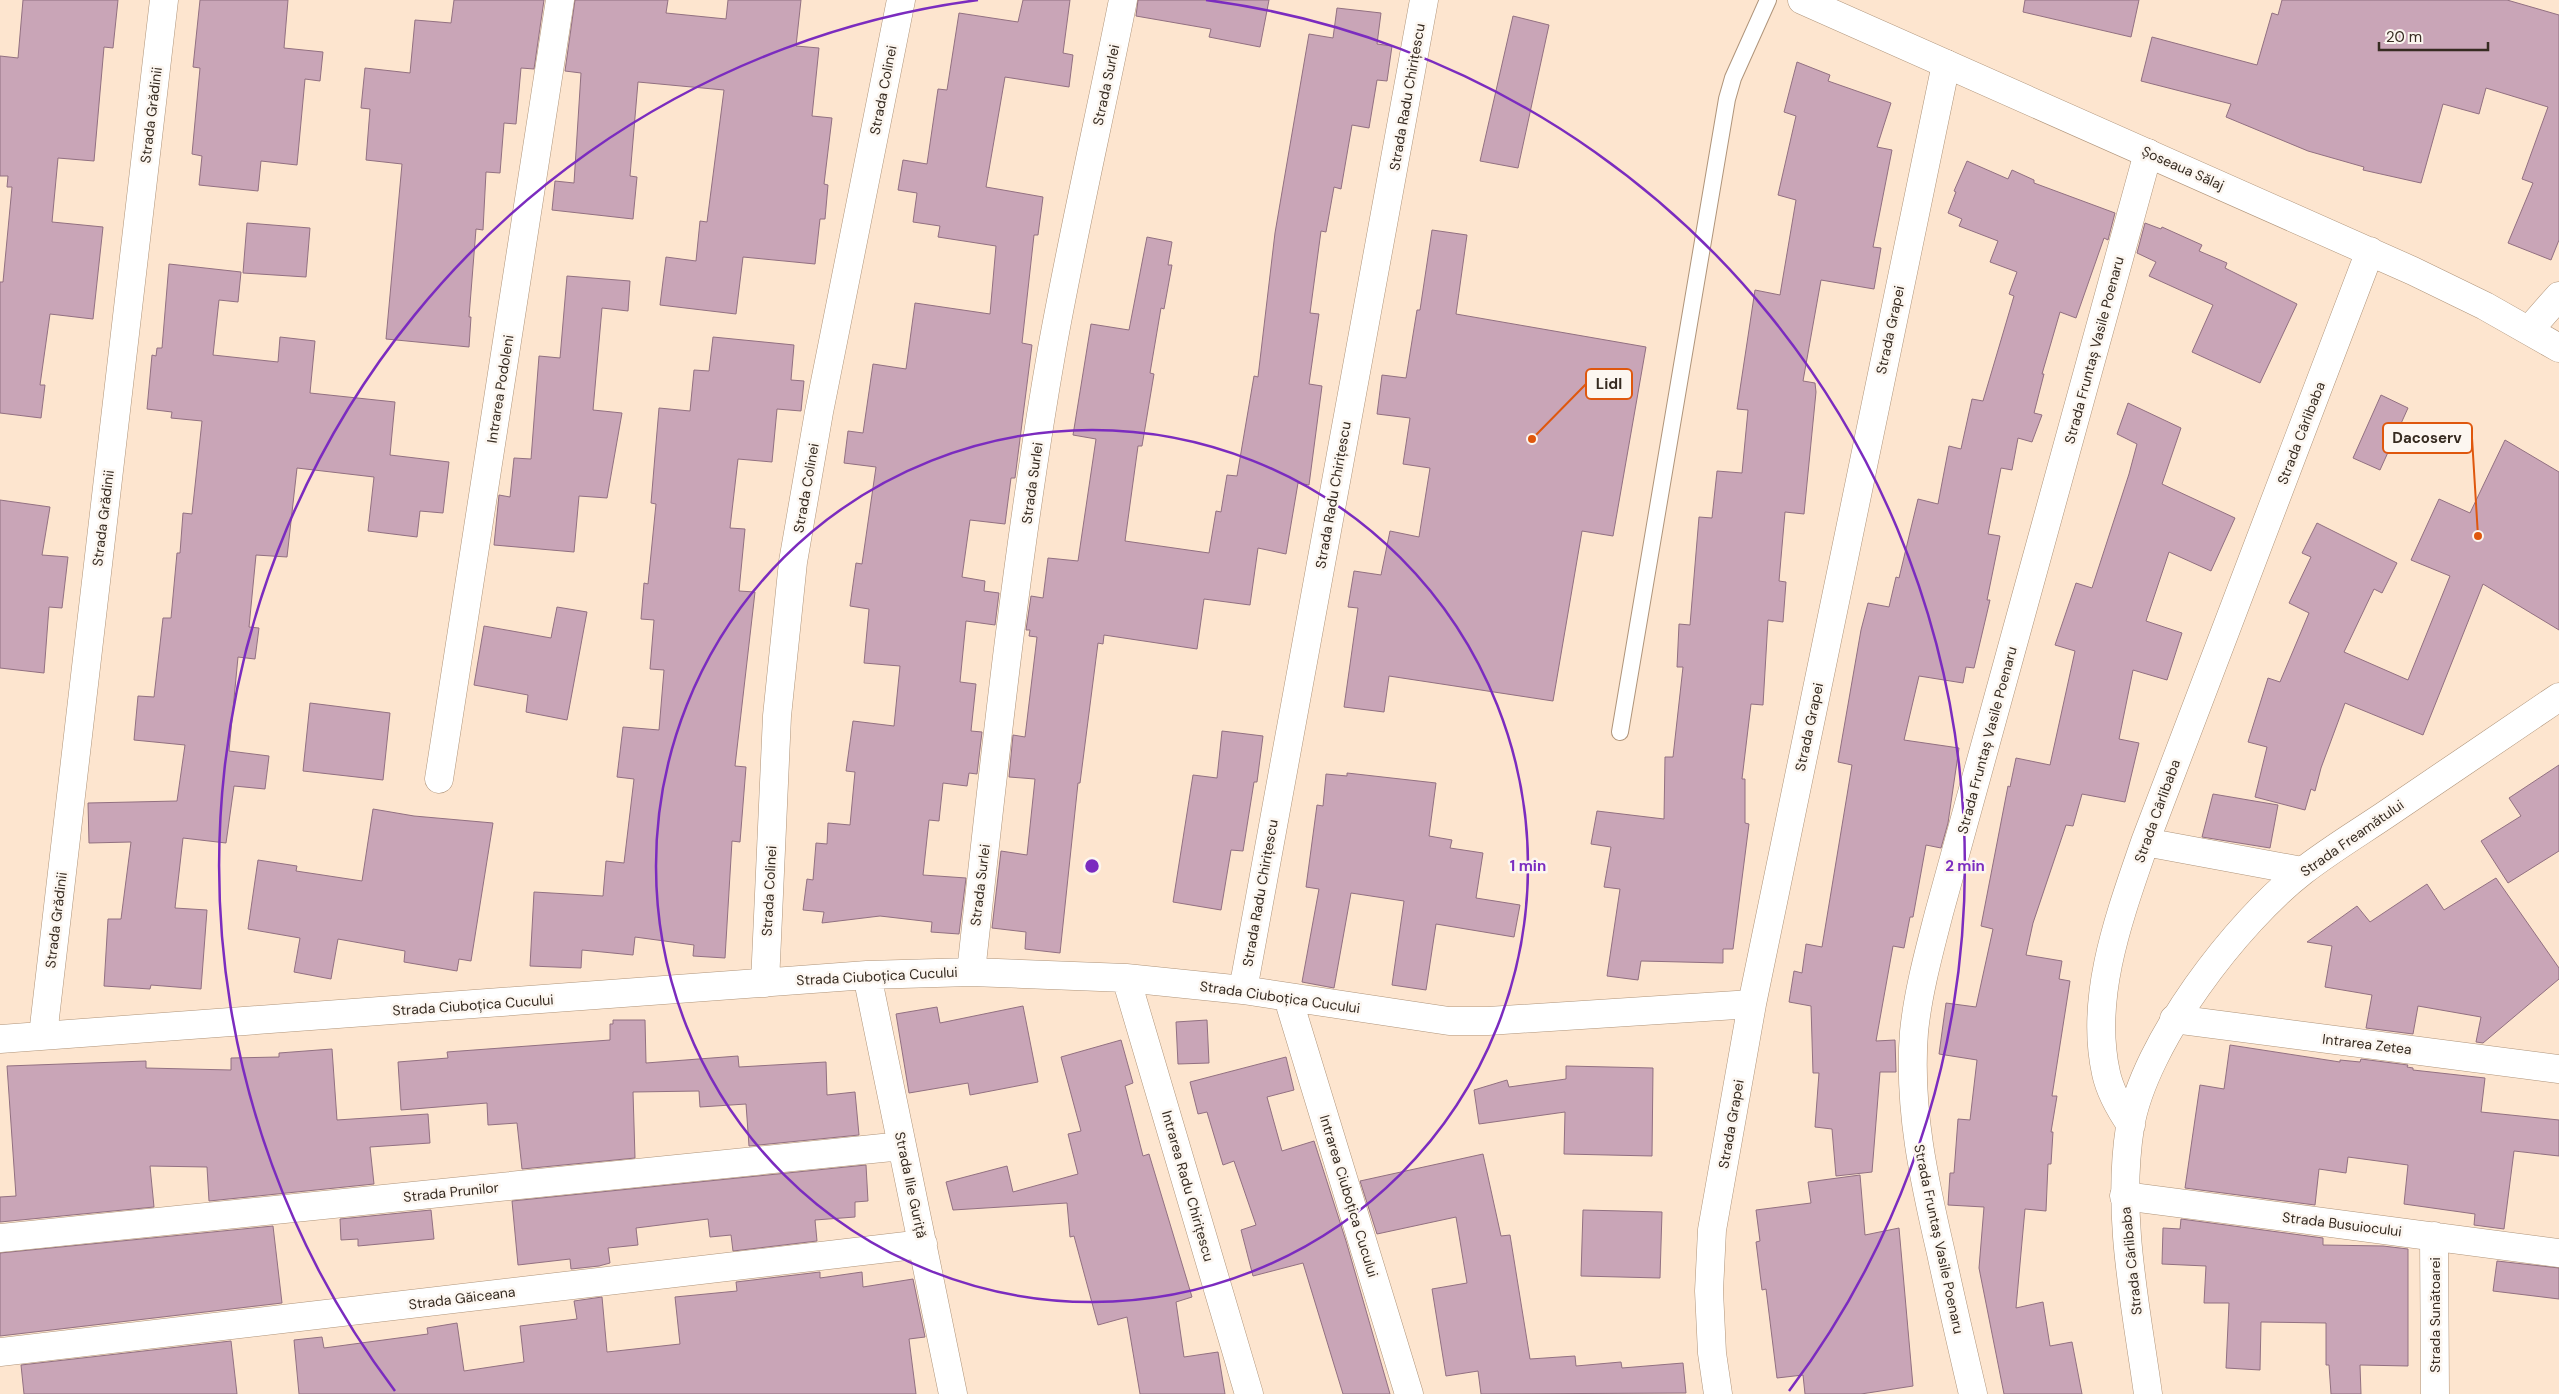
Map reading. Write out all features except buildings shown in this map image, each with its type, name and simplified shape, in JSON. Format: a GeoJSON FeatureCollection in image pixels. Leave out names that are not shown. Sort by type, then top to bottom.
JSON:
{"type":"FeatureCollection","features":[{"type":"Feature","properties":{"kind":"street","name":"Strada Grădinii"},"geometry":{"type":"LineString","coordinates":[[43,1035],[164,0]]}},
{"type":"Feature","properties":{"kind":"street","name":"Intrarea Podoleni"},"geometry":{"type":"LineString","coordinates":[[439,779],[560,0]]}},
{"type":"Feature","properties":{"kind":"street","name":"Strada Colinei"},"geometry":{"type":"LineString","coordinates":[[765,983],[777,716],[793,562],[819,412],[901,0]]}},
{"type":"Feature","properties":{"kind":"street","name":"Strada Surlei"},"geometry":{"type":"LineString","coordinates":[[971,972],[1004,683],[1037,446],[1054,339],[1123,0]]}},
{"type":"Feature","properties":{"kind":"street","name":"Strada Radu Chirițescu"},"geometry":{"type":"LineString","coordinates":[[1243,990],[1424,0]]}},
{"type":"Feature","properties":{"kind":"street","name":"Șoseaua Sălaj"},"geometry":{"type":"LineString","coordinates":[[1802,0],[2429,278],[2529,330],[2559,348]]}},
{"type":"Feature","properties":{"kind":"street","name":"Strada Grapei"},"geometry":{"type":"LineString","coordinates":[[1718,1394],[1712,1353],[1708,1292],[1712,1230],[1752,1004],[1946,64]]}},
{"type":"Feature","properties":{"kind":"street","name":"Strada Fruntaș Vasile Poenaru"},"geometry":{"type":"LineString","coordinates":[[1973,1394],[1927,1194],[1918,1142],[1913,1090],[1914,1031],[1924,976],[1939,913],[2148,153]]}},
{"type":"Feature","properties":{"kind":"street","name":"Strada Cârlibaba"},"geometry":{"type":"LineString","coordinates":[[2148,1394],[2127,1240],[2124,1196],[2131,1125],[2116,1102],[2106,1074],[2101,1031],[2104,997],[2118,925],[2145,842],[2370,251]]}},
{"type":"Feature","properties":{"kind":"street"},"geometry":{"type":"LineString","coordinates":[[2529,330],[2559,296]]}},
{"type":"Feature","properties":{"kind":"street","name":"Strada Freamătului"},"geometry":{"type":"LineString","coordinates":[[2131,1125],[2148,1072],[2174,1019],[2226,949],[2263,909],[2302,871],[2559,698]]}},
{"type":"Feature","properties":{"kind":"street"},"geometry":{"type":"LineString","coordinates":[[2145,842],[2302,871]]}},
{"type":"Feature","properties":{"kind":"street","name":"Strada Ciuboțica Cucului"},"geometry":{"type":"LineString","coordinates":[[0,1039],[868,975],[971,972],[1126,978],[1243,990],[1449,1021],[1488,1021],[1752,1004]]}},
{"type":"Feature","properties":{"kind":"street","name":"Strada Ilie Guriță"},"geometry":{"type":"LineString","coordinates":[[868,975],[954,1394]]}},
{"type":"Feature","properties":{"kind":"street","name":"Intrarea Radu Chirițescu"},"geometry":{"type":"LineString","coordinates":[[1126,978],[1249,1394]]}},
{"type":"Feature","properties":{"kind":"street","name":"Intrarea Ciuboțica Cucului"},"geometry":{"type":"LineString","coordinates":[[1288,998],[1409,1394]]}},
{"type":"Feature","properties":{"kind":"street","name":"Intrarea Zetea"},"geometry":{"type":"LineString","coordinates":[[2174,1019],[2559,1069]]}},
{"type":"Feature","properties":{"kind":"street","name":"Strada Prunilor"},"geometry":{"type":"LineString","coordinates":[[0,1238],[902,1146]]}},
{"type":"Feature","properties":{"kind":"street","name":"Strada Busuiocului"},"geometry":{"type":"LineString","coordinates":[[2124,1196],[2559,1253]]}},
{"type":"Feature","properties":{"kind":"street","name":"Strada Sunătoarei"},"geometry":{"type":"LineString","coordinates":[[2434,1236],[2435,1394]]}},
{"type":"Feature","properties":{"kind":"street","name":"Strada Găiceana"},"geometry":{"type":"LineString","coordinates":[[0,1352],[923,1244]]}},
{"type":"Feature","properties":{"kind":"lane"},"geometry":{"type":"LineString","coordinates":[[1620,732],[1727,99],[1733,78],[1768,0]]}},
{"type":"Feature","properties":{"kind":"place","name":"Lidl"},"geometry":{"type":"Point","coordinates":[1532,439]}},
{"type":"Feature","properties":{"kind":"place","name":"Dacoserv"},"geometry":{"type":"Point","coordinates":[2478,536]}}]}
